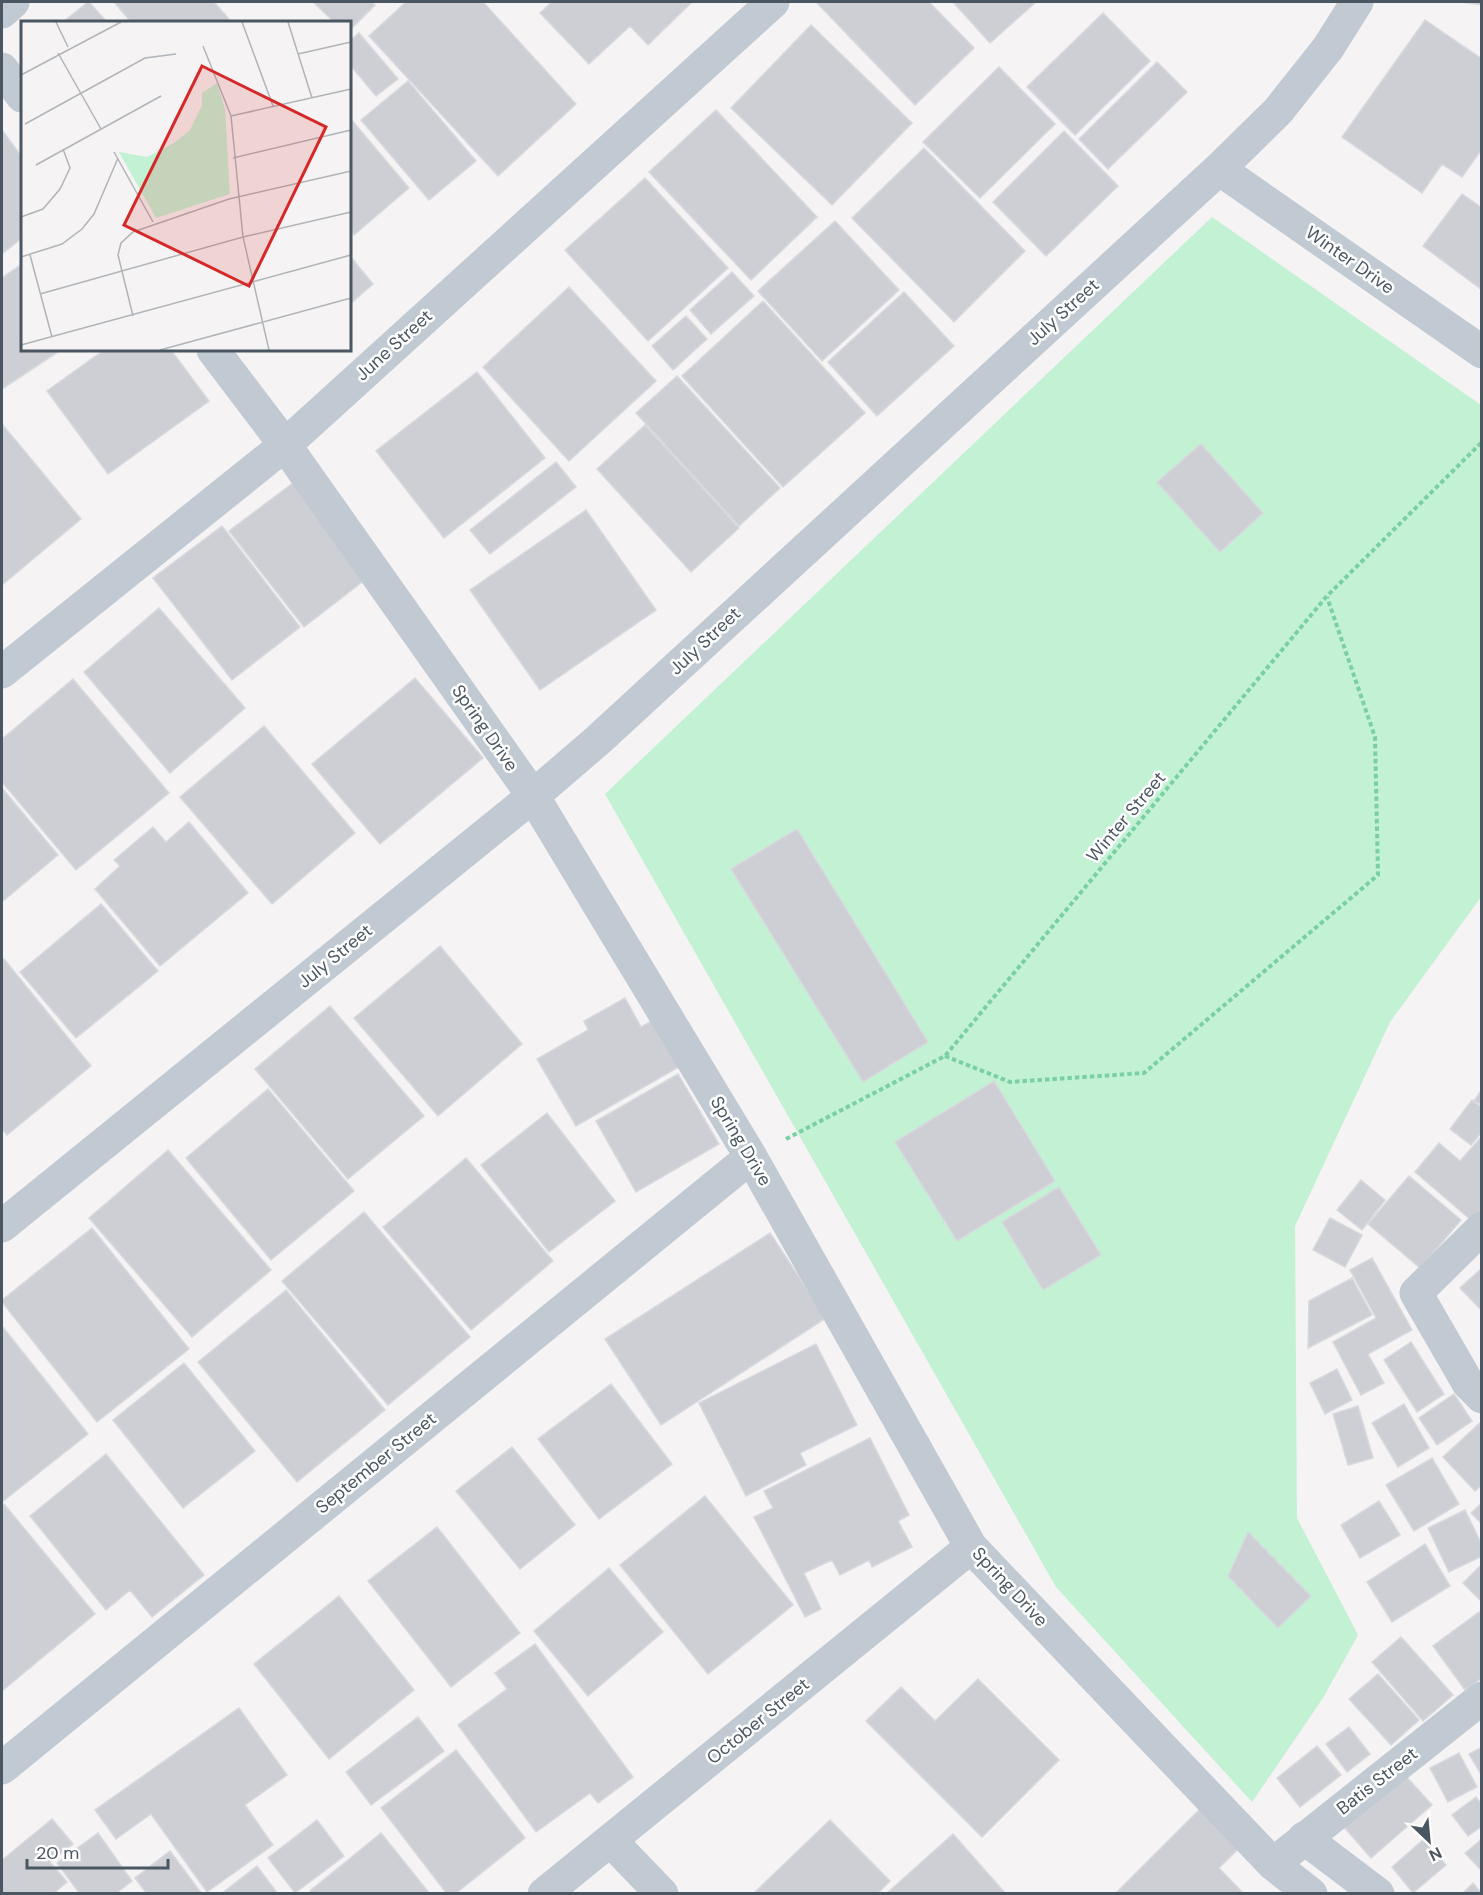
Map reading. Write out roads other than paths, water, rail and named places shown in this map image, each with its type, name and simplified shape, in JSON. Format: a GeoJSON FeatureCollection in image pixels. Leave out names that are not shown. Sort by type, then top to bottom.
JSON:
{"type":"FeatureCollection","features":[{"type":"Feature","properties":{"kind":"street"},"geometry":{"type":"LineString","coordinates":[[2,12],[13,2]]}},
{"type":"Feature","properties":{"kind":"street","name":"June Street"},"geometry":{"type":"LineString","coordinates":[[2,672],[285,445],[773,2]]}},
{"type":"Feature","properties":{"kind":"street","name":"July Street"},"geometry":{"type":"LineString","coordinates":[[2,1226],[533,796],[606,733],[1219,169],[1278,111],[1328,48],[1357,2]]}},
{"type":"Feature","properties":{"kind":"street"},"geometry":{"type":"LineString","coordinates":[[2,69],[21,95]]}},
{"type":"Feature","properties":{"kind":"street","name":"Winter Drive"},"geometry":{"type":"LineString","coordinates":[[1219,169],[1482,352]]}},
{"type":"Feature","properties":{"kind":"street","name":"Spring Drive"},"geometry":{"type":"LineString","coordinates":[[214,351],[285,445],[533,796],[751,1157],[971,1547],[1273,1864],[1311,1893]]}},
{"type":"Feature","properties":{"kind":"street","name":"September Street"},"geometry":{"type":"LineString","coordinates":[[2,1768],[751,1157]]}},
{"type":"Feature","properties":{"kind":"street"},"geometry":{"type":"LineString","coordinates":[[1482,1228],[1416,1293],[1468,1383],[1482,1398]]}},
{"type":"Feature","properties":{"kind":"street","name":"October Street"},"geometry":{"type":"LineString","coordinates":[[544,1893],[971,1547]]}},
{"type":"Feature","properties":{"kind":"street","name":"Batis Street"},"geometry":{"type":"LineString","coordinates":[[1273,1864],[1482,1698]]}},
{"type":"Feature","properties":{"kind":"street"},"geometry":{"type":"LineString","coordinates":[[1304,1838],[1378,1893]]}},
{"type":"Feature","properties":{"kind":"street"},"geometry":{"type":"LineString","coordinates":[[611,1841],[662,1893]]}}]}
